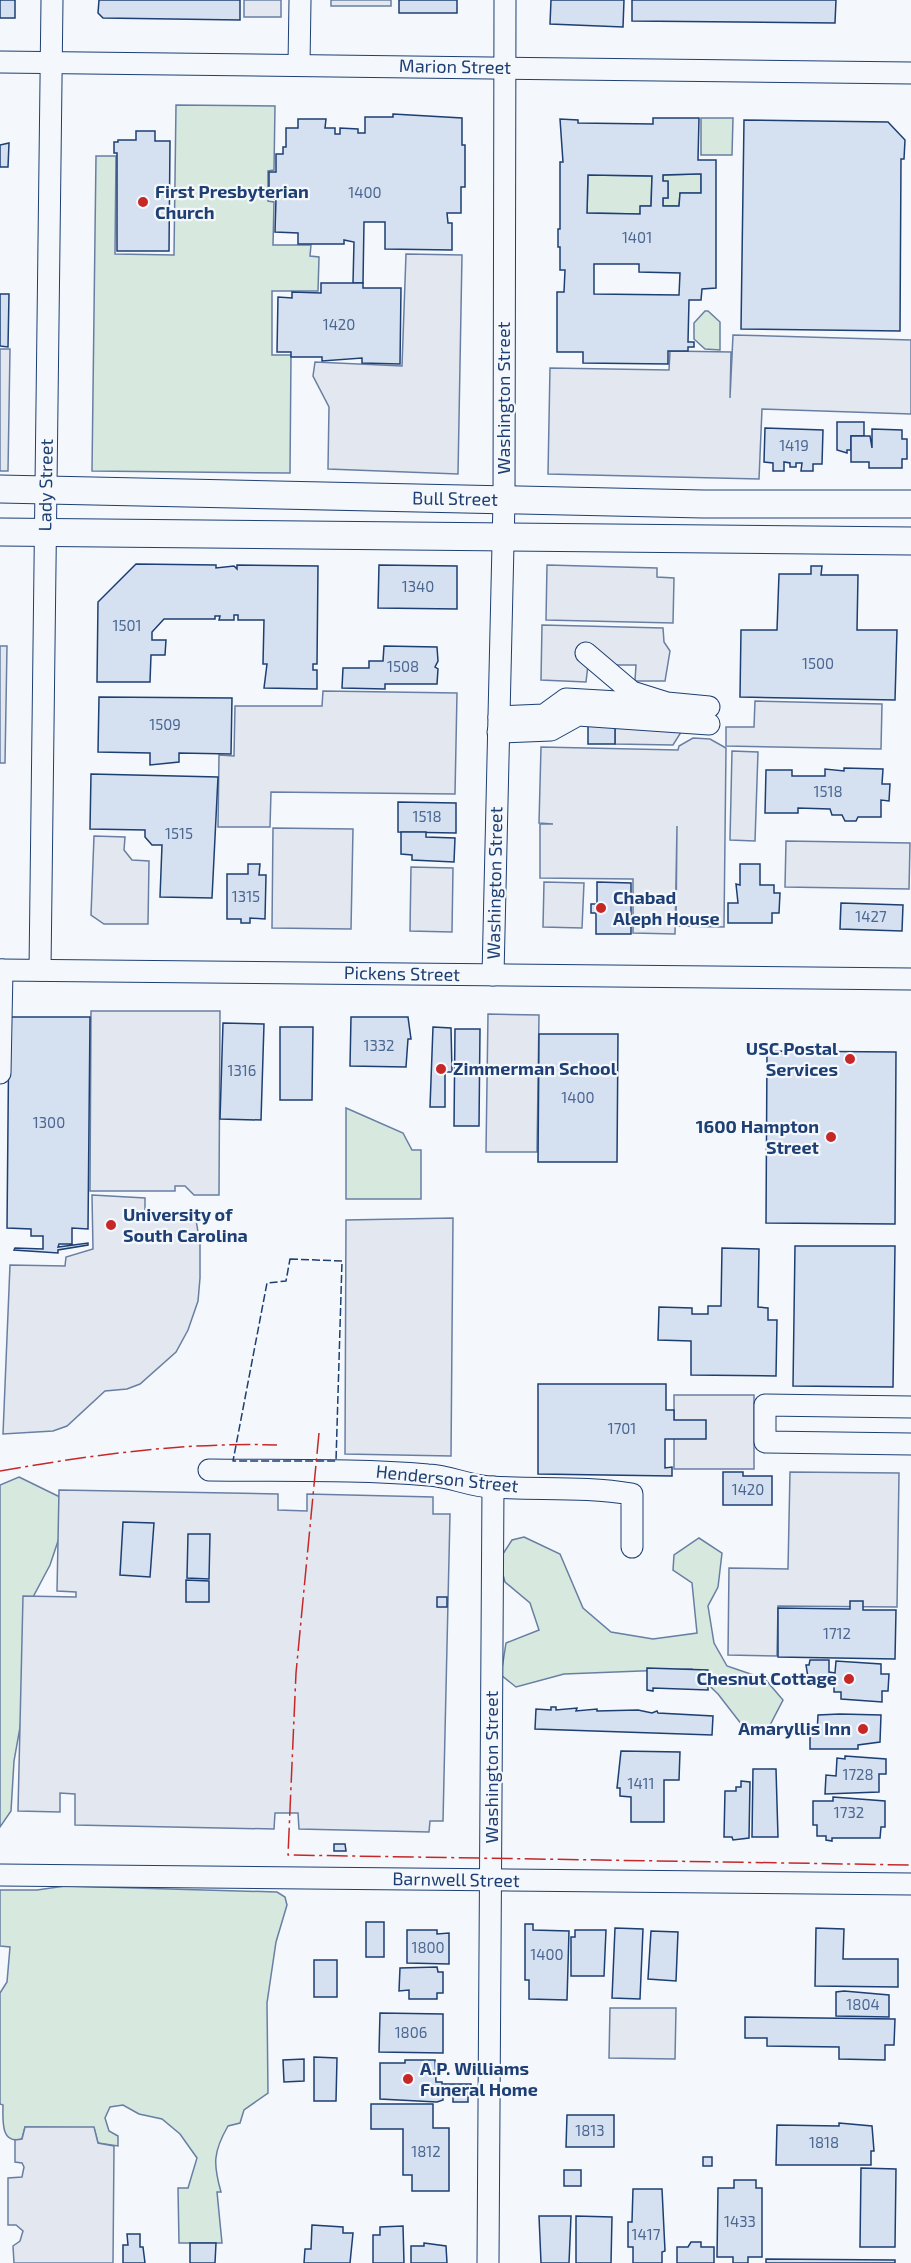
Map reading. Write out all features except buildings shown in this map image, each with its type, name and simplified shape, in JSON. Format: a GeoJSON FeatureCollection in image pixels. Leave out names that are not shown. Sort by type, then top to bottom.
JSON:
{"type":"FeatureCollection","features":[{"type":"Feature","properties":{"kind":"main road","name":"Bull Street"},"geometry":{"type":"LineString","coordinates":[[0,489],[504,501],[911,504]]}},
{"type":"Feature","properties":{"kind":"main road","name":"Bull Street"},"geometry":{"type":"LineString","coordinates":[[0,532],[503,535],[911,541]]}},
{"type":"Feature","properties":{"kind":"street","name":"Lady Street"},"geometry":{"type":"LineString","coordinates":[[40,970],[52,0]]}},
{"type":"Feature","properties":{"kind":"street","name":"Washington Street"},"geometry":{"type":"LineString","coordinates":[[493,975],[504,501],[505,0]]}},
{"type":"Feature","properties":{"kind":"street"},"geometry":{"type":"LineString","coordinates":[[299,65],[301,3]]}},
{"type":"Feature","properties":{"kind":"street","name":"Marion Street"},"geometry":{"type":"LineString","coordinates":[[0,62],[911,73]]}},
{"type":"Feature","properties":{"kind":"street"},"geometry":{"type":"LineString","coordinates":[[586,653],[632,692]]}},
{"type":"Feature","properties":{"kind":"street"},"geometry":{"type":"LineString","coordinates":[[562,691],[632,692],[687,706],[709,715],[569,709],[548,722],[499,721],[542,706],[562,691]]}},
{"type":"Feature","properties":{"kind":"street"},"geometry":{"type":"LineString","coordinates":[[499,721],[544,714],[566,699],[687,706]]}},
{"type":"Feature","properties":{"kind":"street"},"geometry":{"type":"LineString","coordinates":[[0,1073],[1,970]]}},
{"type":"Feature","properties":{"kind":"street","name":"Pickens Street"},"geometry":{"type":"LineString","coordinates":[[1,970],[911,979]]}},
{"type":"Feature","properties":{"kind":"street"},"geometry":{"type":"LineString","coordinates":[[911,1407],[765,1405],[765,1442],[911,1444]]}},
{"type":"Feature","properties":{"kind":"street","name":"Henderson Street"},"geometry":{"type":"LineString","coordinates":[[209,1470],[425,1474],[446,1476],[473,1485],[493,1487],[578,1488],[632,1494],[632,1547]]}},
{"type":"Feature","properties":{"kind":"street","name":"Washington Street"},"geometry":{"type":"LineString","coordinates":[[488,2263],[493,1487]]}},
{"type":"Feature","properties":{"kind":"street","name":"Barnwell Street"},"geometry":{"type":"LineString","coordinates":[[0,1875],[911,1884]]}},
{"type":"Feature","properties":{"kind":"shaded area"},"geometry":{"type":"Polygon","coordinates":[[[244,0],[281,0],[281,17],[244,17],[244,0]]]}},
{"type":"Feature","properties":{"kind":"shaded area"},"geometry":{"type":"Polygon","coordinates":[[[331,0],[391,0],[391,6],[331,6],[331,0]]]}},
{"type":"Feature","properties":{"kind":"shaded area"},"geometry":{"type":"Polygon","coordinates":[[[176,105],[275,106],[274,170],[268,171],[268,201],[274,202],[273,245],[311,245],[310,256],[319,257],[318,291],[272,291],[272,355],[291,355],[290,473],[92,471],[96,156],[116,156],[115,254],[174,255],[176,105]]]}},
{"type":"Feature","properties":{"kind":"shaded area"},"geometry":{"type":"Polygon","coordinates":[[[701,118],[733,118],[732,155],[701,155],[701,118]]]}},
{"type":"Feature","properties":{"kind":"shaded area"},"geometry":{"type":"Polygon","coordinates":[[[701,174],[701,193],[680,193],[679,206],[663,206],[663,198],[668,198],[668,182],[663,181],[663,175],[701,174]]]}},
{"type":"Feature","properties":{"kind":"shaded area"},"geometry":{"type":"Polygon","coordinates":[[[588,175],[652,176],[651,206],[641,206],[640,214],[587,213],[588,175]]]}},
{"type":"Feature","properties":{"kind":"shaded area"},"geometry":{"type":"Polygon","coordinates":[[[406,254],[462,255],[458,474],[328,469],[329,407],[313,376],[315,362],[402,366],[406,254]]]}},
{"type":"Feature","properties":{"kind":"shaded area"},"geometry":{"type":"Polygon","coordinates":[[[705,311],[720,322],[720,350],[705,349],[694,339],[694,323],[705,311]]]}},
{"type":"Feature","properties":{"kind":"shaded area"},"geometry":{"type":"Polygon","coordinates":[[[733,335],[911,340],[911,414],[762,409],[759,479],[548,474],[550,368],[669,370],[670,351],[731,352],[730,398],[733,335]]]}},
{"type":"Feature","properties":{"kind":"shaded area"},"geometry":{"type":"Polygon","coordinates":[[[0,349],[10,349],[8,471],[0,471],[0,349]]]}},
{"type":"Feature","properties":{"kind":"shaded area"},"geometry":{"type":"Polygon","coordinates":[[[547,565],[657,568],[657,577],[674,578],[673,623],[546,620],[547,565]]]}},
{"type":"Feature","properties":{"kind":"shaded area"},"geometry":{"type":"Polygon","coordinates":[[[542,625],[663,628],[664,642],[670,651],[665,681],[635,681],[636,665],[588,665],[586,682],[541,680],[542,625]]]}},
{"type":"Feature","properties":{"kind":"shaded area"},"geometry":{"type":"Polygon","coordinates":[[[0,646],[7,646],[5,763],[0,763],[0,646]]]}},
{"type":"Feature","properties":{"kind":"shaded area"},"geometry":{"type":"Polygon","coordinates":[[[323,691],[457,693],[455,794],[271,792],[270,827],[218,827],[219,755],[234,756],[235,706],[322,706],[323,691]]]}},
{"type":"Feature","properties":{"kind":"shaded area"},"geometry":{"type":"Polygon","coordinates":[[[755,701],[882,704],[881,749],[726,746],[726,727],[754,727],[755,701]]]}},
{"type":"Feature","properties":{"kind":"shaded area"},"geometry":{"type":"Polygon","coordinates":[[[615,728],[683,729],[673,745],[615,744],[615,728]]]}},
{"type":"Feature","properties":{"kind":"shaded area"},"geometry":{"type":"Polygon","coordinates":[[[693,738],[710,739],[726,748],[724,927],[676,926],[677,826],[675,934],[633,933],[633,879],[540,878],[540,824],[553,824],[539,823],[541,747],[678,750],[679,746],[693,738]]]}},
{"type":"Feature","properties":{"kind":"shaded area"},"geometry":{"type":"Polygon","coordinates":[[[732,751],[758,752],[755,841],[730,840],[732,751]]]}},
{"type":"Feature","properties":{"kind":"shaded area"},"geometry":{"type":"Polygon","coordinates":[[[273,828],[353,829],[351,929],[272,928],[273,828]]]}},
{"type":"Feature","properties":{"kind":"shaded area"},"geometry":{"type":"Polygon","coordinates":[[[94,836],[125,837],[124,850],[132,860],[149,861],[148,924],[104,924],[91,915],[94,836]]]}},
{"type":"Feature","properties":{"kind":"shaded area"},"geometry":{"type":"Polygon","coordinates":[[[786,841],[910,843],[909,889],[785,887],[786,841]]]}},
{"type":"Feature","properties":{"kind":"shaded area"},"geometry":{"type":"Polygon","coordinates":[[[411,867],[453,868],[452,932],[410,931],[411,867]]]}},
{"type":"Feature","properties":{"kind":"shaded area"},"geometry":{"type":"Polygon","coordinates":[[[544,882],[584,883],[582,928],[543,927],[544,882]]]}},
{"type":"Feature","properties":{"kind":"shaded area"},"geometry":{"type":"Polygon","coordinates":[[[91,1011],[220,1011],[219,1195],[194,1195],[185,1186],[175,1186],[175,1191],[90,1191],[91,1011]]]}},
{"type":"Feature","properties":{"kind":"shaded area"},"geometry":{"type":"Polygon","coordinates":[[[488,1014],[539,1015],[537,1152],[486,1152],[488,1014]]]}},
{"type":"Feature","properties":{"kind":"shaded area"},"geometry":{"type":"Polygon","coordinates":[[[346,1108],[403,1133],[412,1150],[421,1150],[421,1199],[346,1199],[346,1108]]]}},
{"type":"Feature","properties":{"kind":"shaded area"},"geometry":{"type":"Polygon","coordinates":[[[92,1195],[145,1198],[145,1210],[196,1220],[200,1244],[200,1278],[198,1301],[188,1330],[176,1352],[140,1384],[127,1389],[105,1391],[67,1426],[53,1431],[3,1434],[10,1265],[65,1266],[66,1257],[93,1249],[92,1195]]]}},
{"type":"Feature","properties":{"kind":"shaded area"},"geometry":{"type":"Polygon","coordinates":[[[453,1218],[451,1456],[345,1454],[346,1220],[453,1218]]]}},
{"type":"Feature","properties":{"kind":"shaded area"},"geometry":{"type":"Polygon","coordinates":[[[674,1395],[754,1395],[754,1469],[674,1469],[674,1395]]]}},
{"type":"Feature","properties":{"kind":"shaded area"},"geometry":{"type":"Polygon","coordinates":[[[790,1472],[899,1473],[897,1607],[778,1606],[777,1656],[728,1655],[729,1568],[788,1569],[790,1472]]]}},
{"type":"Feature","properties":{"kind":"shaded area"},"geometry":{"type":"Polygon","coordinates":[[[19,1477],[64,1499],[61,1532],[50,1565],[32,1599],[27,1688],[14,1761],[11,1811],[0,1827],[0,1485],[19,1477]]]}},
{"type":"Feature","properties":{"kind":"shaded area"},"geometry":{"type":"Polygon","coordinates":[[[59,1490],[278,1494],[278,1510],[307,1511],[307,1494],[433,1497],[433,1514],[450,1514],[443,1821],[430,1821],[429,1832],[299,1829],[298,1813],[275,1813],[274,1829],[75,1825],[75,1794],[60,1793],[60,1812],[18,1811],[23,1596],[76,1597],[76,1592],[57,1591],[59,1490]]]}},
{"type":"Feature","properties":{"kind":"shaded area"},"geometry":{"type":"Polygon","coordinates":[[[524,1537],[560,1554],[583,1608],[611,1632],[653,1639],[697,1633],[692,1583],[673,1570],[674,1555],[699,1538],[722,1553],[718,1587],[708,1606],[714,1643],[727,1666],[765,1679],[783,1700],[769,1727],[742,1725],[718,1694],[692,1669],[564,1674],[516,1687],[501,1675],[506,1643],[539,1630],[530,1603],[505,1582],[499,1560],[512,1540],[524,1537]]]}},
{"type":"Feature","properties":{"kind":"shaded area"},"geometry":{"type":"Polygon","coordinates":[[[65,1886],[277,1892],[285,1897],[287,1905],[276,1942],[267,2003],[268,2093],[244,2110],[240,2123],[228,2126],[217,2151],[216,2166],[221,2192],[217,2192],[222,2243],[179,2243],[178,2188],[188,2188],[197,2158],[180,2134],[162,2119],[139,2114],[123,2105],[110,2107],[105,2118],[109,2131],[118,2136],[118,2146],[98,2143],[94,2128],[25,2127],[22,2139],[15,2140],[6,2135],[3,2105],[0,2104],[0,1993],[7,1982],[10,1947],[0,1946],[0,1890],[37,1890],[65,1886]]]}},
{"type":"Feature","properties":{"kind":"shaded area"},"geometry":{"type":"Polygon","coordinates":[[[610,2008],[676,2008],[675,2059],[609,2058],[610,2008]]]}},
{"type":"Feature","properties":{"kind":"shaded area"},"geometry":{"type":"Polygon","coordinates":[[[25,2127],[94,2127],[98,2143],[114,2146],[113,2263],[14,2263],[13,2246],[20,2241],[23,2231],[16,2225],[8,2225],[8,2178],[22,2177],[24,2167],[22,2163],[15,2162],[15,2140],[22,2139],[25,2127]]]}},
{"type":"Feature","properties":{"kind":"fence"},"geometry":{"type":"LineString","coordinates":[[290,1259],[342,1261],[336,1461],[233,1461],[267,1283],[286,1281],[290,1259]]}},
{"type":"Feature","properties":{"kind":"power"},"geometry":{"type":"LineString","coordinates":[[319,1433],[296,1673],[288,1855],[911,1865]]}},
{"type":"Feature","properties":{"kind":"power"},"geometry":{"type":"LineString","coordinates":[[0,1471],[138,1451],[207,1446],[277,1445]]}},
{"type":"Feature","properties":{"kind":"place","name":"First Presbyterian Church"},"geometry":{"type":"Point","coordinates":[143,202]}},
{"type":"Feature","properties":{"kind":"place","name":"Chabad Aleph House"},"geometry":{"type":"Point","coordinates":[601,908]}},
{"type":"Feature","properties":{"kind":"place","name":"USC Postal Services"},"geometry":{"type":"Point","coordinates":[850,1059]}},
{"type":"Feature","properties":{"kind":"place","name":"Zimmerman School"},"geometry":{"type":"Point","coordinates":[441,1069]}},
{"type":"Feature","properties":{"kind":"place","name":"1600 Hampton Street"},"geometry":{"type":"Point","coordinates":[831,1137]}},
{"type":"Feature","properties":{"kind":"place","name":"University of South Carolina"},"geometry":{"type":"Point","coordinates":[111,1225]}},
{"type":"Feature","properties":{"kind":"place","name":"Chesnut Cottage"},"geometry":{"type":"Point","coordinates":[849,1679]}},
{"type":"Feature","properties":{"kind":"place","name":"Amaryllis Inn"},"geometry":{"type":"Point","coordinates":[863,1729]}},
{"type":"Feature","properties":{"kind":"place","name":"A.P. Williams Funeral Home"},"geometry":{"type":"Point","coordinates":[408,2079]}}]}
